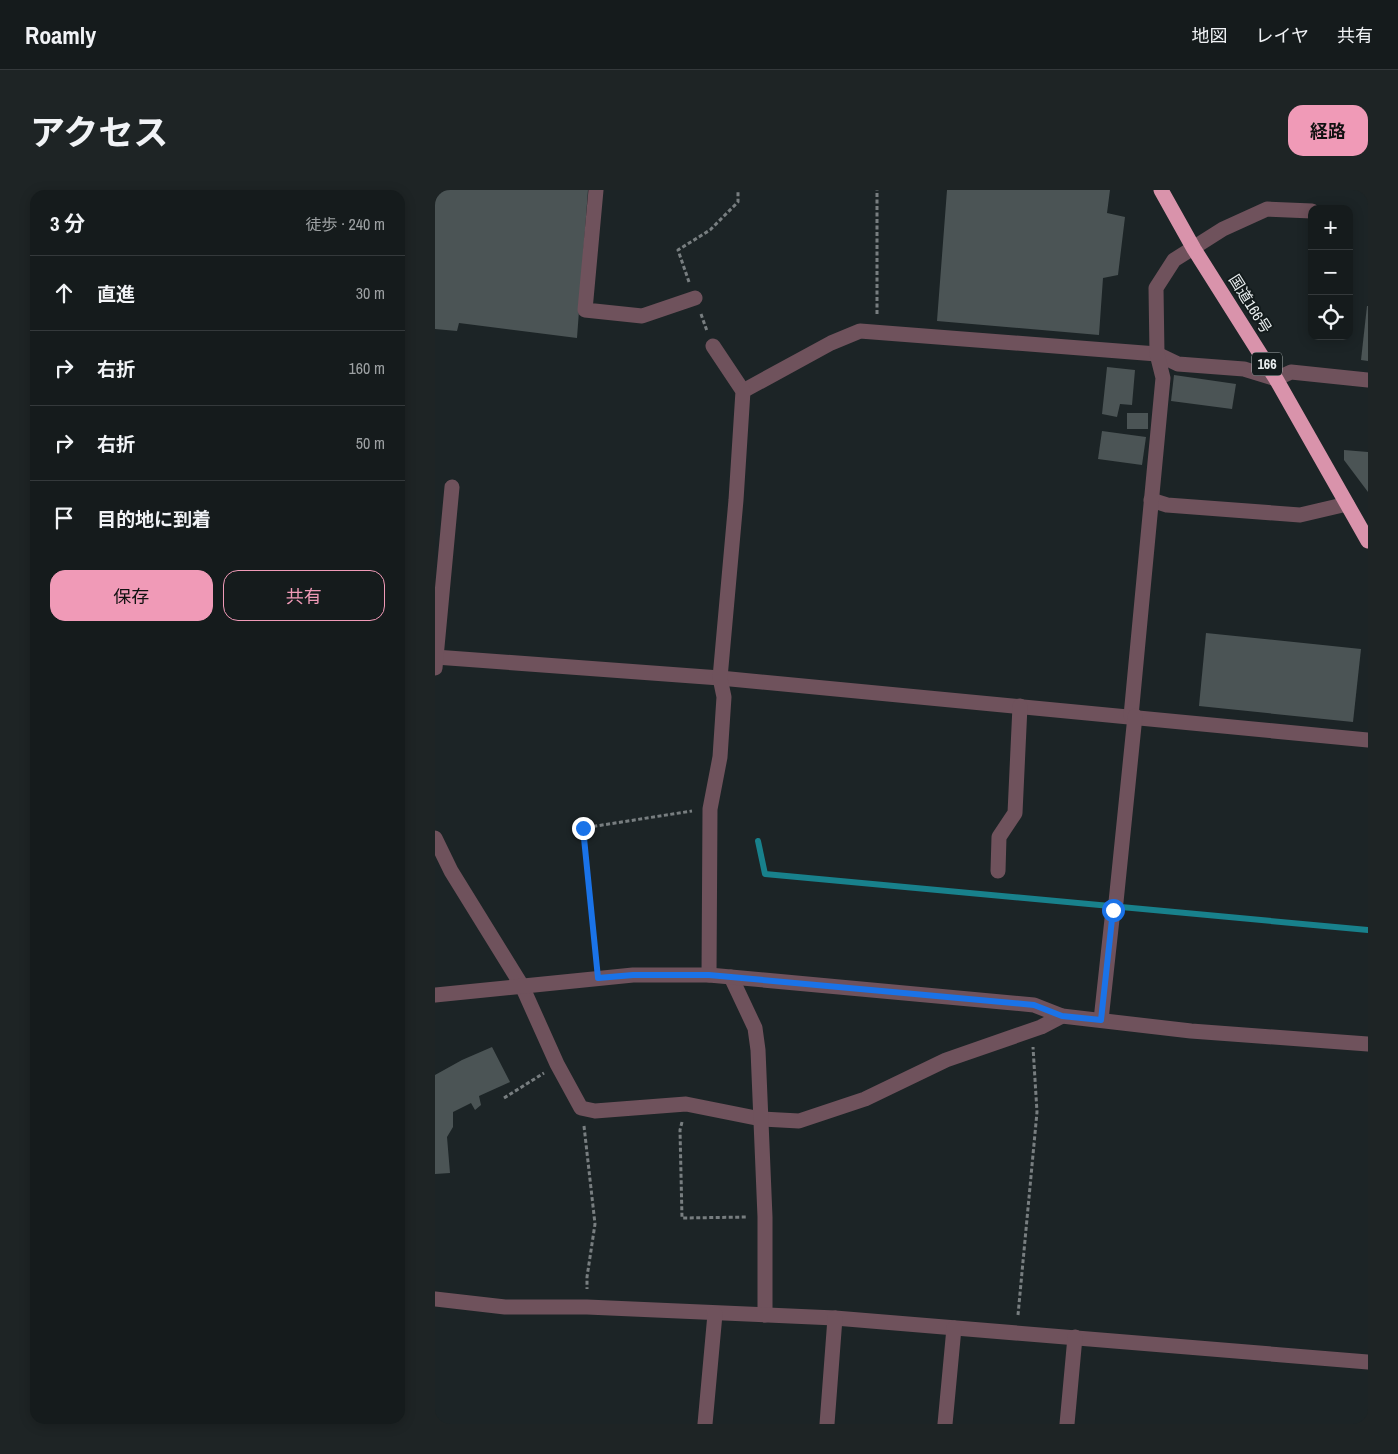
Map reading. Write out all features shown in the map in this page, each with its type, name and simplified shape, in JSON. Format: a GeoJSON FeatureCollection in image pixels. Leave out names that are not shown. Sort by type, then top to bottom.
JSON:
{"type":"FeatureCollection","features":[{"type":"Feature","properties":{"kind":"highway","name":"国道166号"},"geometry":{"type":"LineString","coordinates":[[1161,190],[1194,249],[1276,379],[1368,541]]}},
{"type":"Feature","properties":{"kind":"street"},"geometry":{"type":"LineString","coordinates":[[597,190],[585,310],[642,316],[695,298]]}},
{"type":"Feature","properties":{"kind":"street"},"geometry":{"type":"LineString","coordinates":[[1101,1020],[1115,906],[1163,378],[1157,354],[1156,288],[1174,260],[1223,229],[1267,209],[1308,211]]}},
{"type":"Feature","properties":{"kind":"street"},"geometry":{"type":"LineString","coordinates":[[743,391],[831,343],[860,331],[1157,354],[1177,364],[1245,369],[1276,379],[1291,372],[1368,380]]}},
{"type":"Feature","properties":{"kind":"street"},"geometry":{"type":"LineString","coordinates":[[709,975],[711,924],[710,809],[720,757],[724,697],[720,678],[736,500],[743,391],[713,346]]}},
{"type":"Feature","properties":{"kind":"street"},"geometry":{"type":"LineString","coordinates":[[452,487],[435,661],[720,678],[1133,716],[1368,740]]}},
{"type":"Feature","properties":{"kind":"street"},"geometry":{"type":"LineString","coordinates":[[1151,500],[1167,505],[1300,515],[1347,504]]}},
{"type":"Feature","properties":{"kind":"street"},"geometry":{"type":"LineString","coordinates":[[998,871],[999,837],[1015,813],[1020,706]]}},
{"type":"Feature","properties":{"kind":"street"},"geometry":{"type":"LineString","coordinates":[[435,838],[451,871],[522,986],[557,1064],[581,1108],[595,1111],[686,1104],[761,1119],[799,1121],[865,1098],[946,1060],[1032,1031],[1062,1016]]}},
{"type":"Feature","properties":{"kind":"street"},"geometry":{"type":"LineString","coordinates":[[435,995],[633,975],[709,975],[1034,1005],[1062,1016],[1191,1031],[1368,1044]]}},
{"type":"Feature","properties":{"kind":"street"},"geometry":{"type":"LineString","coordinates":[[731,977],[755,1028],[765,1217],[765,1315]]}},
{"type":"Feature","properties":{"kind":"street"},"geometry":{"type":"LineString","coordinates":[[435,1299],[505,1307],[587,1307],[835,1318],[1368,1362]]}},
{"type":"Feature","properties":{"kind":"street"},"geometry":{"type":"LineString","coordinates":[[705,1424],[715,1314]]}},
{"type":"Feature","properties":{"kind":"street"},"geometry":{"type":"LineString","coordinates":[[827,1424],[835,1318]]}},
{"type":"Feature","properties":{"kind":"street"},"geometry":{"type":"LineString","coordinates":[[945,1424],[954,1328]]}},
{"type":"Feature","properties":{"kind":"street"},"geometry":{"type":"LineString","coordinates":[[1067,1424],[1075,1337]]}},
{"type":"Feature","properties":{"kind":"path"},"geometry":{"type":"LineString","coordinates":[[713,346],[677,250],[710,230],[738,202],[739,190]]}},
{"type":"Feature","properties":{"kind":"path"},"geometry":{"type":"LineString","coordinates":[[877,190],[877,332]]}},
{"type":"Feature","properties":{"kind":"path"},"geometry":{"type":"LineString","coordinates":[[598,978],[583,828],[710,809]]}},
{"type":"Feature","properties":{"kind":"path"},"geometry":{"type":"LineString","coordinates":[[1016,1333],[1037,1112],[1032,1031]]}},
{"type":"Feature","properties":{"kind":"path"},"geometry":{"type":"LineString","coordinates":[[504,1098],[557,1064]]}},
{"type":"Feature","properties":{"kind":"path"},"geometry":{"type":"LineString","coordinates":[[686,1104],[680,1130],[682,1218],[765,1217]]}},
{"type":"Feature","properties":{"kind":"path"},"geometry":{"type":"LineString","coordinates":[[581,1108],[595,1224],[587,1278],[587,1307]]}},
{"type":"Feature","properties":{"kind":"building"},"geometry":{"type":"Polygon","coordinates":[[[435,190],[588,190],[577,338],[459,323],[457,331],[435,329],[435,190]]]}},
{"type":"Feature","properties":{"kind":"building"},"geometry":{"type":"Polygon","coordinates":[[[947,190],[1110,190],[1107,213],[1125,217],[1118,275],[1103,278],[1099,335],[937,321],[947,190]]]}},
{"type":"Feature","properties":{"kind":"building"},"geometry":{"type":"Polygon","coordinates":[[[1368,306],[1368,361],[1361,360],[1368,306]]]}},
{"type":"Feature","properties":{"kind":"building"},"geometry":{"type":"Polygon","coordinates":[[[1107,367],[1135,370],[1132,405],[1120,404],[1117,417],[1102,414],[1107,367]]]}},
{"type":"Feature","properties":{"kind":"building"},"geometry":{"type":"Polygon","coordinates":[[[1174,375],[1236,384],[1232,409],[1171,401],[1174,375]]]}},
{"type":"Feature","properties":{"kind":"building"},"geometry":{"type":"Polygon","coordinates":[[[1127,413],[1148,413],[1148,429],[1127,429],[1127,413]]]}},
{"type":"Feature","properties":{"kind":"building"},"geometry":{"type":"Polygon","coordinates":[[[1102,431],[1146,437],[1142,465],[1098,459],[1102,431]]]}},
{"type":"Feature","properties":{"kind":"building"},"geometry":{"type":"Polygon","coordinates":[[[1344,450],[1368,452],[1368,492],[1344,460],[1344,450]]]}},
{"type":"Feature","properties":{"kind":"building"},"geometry":{"type":"Polygon","coordinates":[[[1206,633],[1361,649],[1353,722],[1199,706],[1206,633]]]}},
{"type":"Feature","properties":{"kind":"building"},"geometry":{"type":"Polygon","coordinates":[[[492,1047],[510,1082],[479,1096],[481,1105],[475,1110],[471,1103],[453,1112],[453,1127],[447,1137],[450,1173],[435,1174],[435,1075],[462,1060],[492,1047]]]}},
{"type":"Feature","properties":{"kind":"waterway"},"geometry":{"type":"LineString","coordinates":[[758,841],[765,874],[1368,930]]}},
{"type":"Feature","properties":{"kind":"route"},"geometry":{"type":"LineString","coordinates":[[583,828],[598,978],[633,975],[709,975],[1034,1005],[1062,1016],[1101,1020],[1113,910]]}}]}
